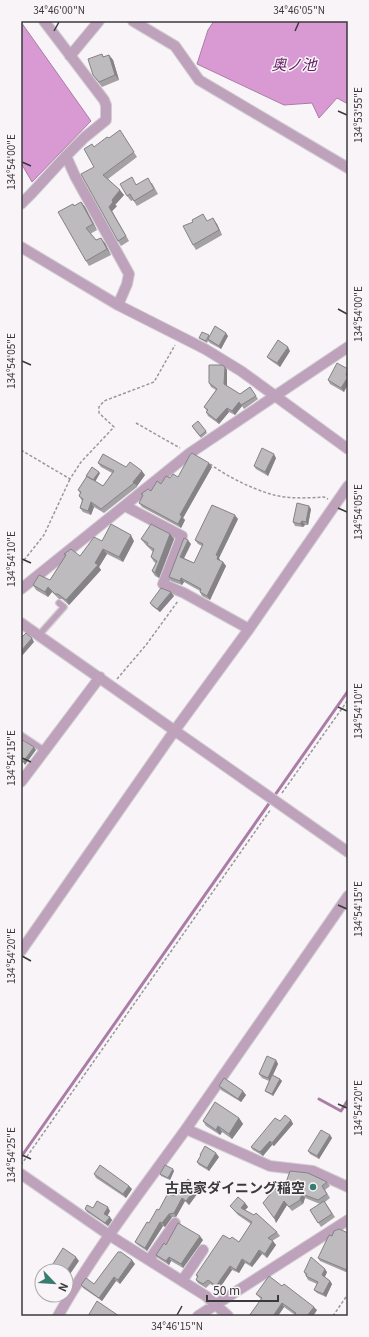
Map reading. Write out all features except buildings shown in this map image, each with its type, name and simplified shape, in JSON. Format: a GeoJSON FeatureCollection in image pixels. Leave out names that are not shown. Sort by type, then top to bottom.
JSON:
{"type":"FeatureCollection","features":[{"type":"Feature","properties":{"kind":"street"},"geometry":{"type":"LineString","coordinates":[[21,204],[85,137],[106,120],[106,105],[104,100],[44,21]]}},
{"type":"Feature","properties":{"kind":"street"},"geometry":{"type":"LineString","coordinates":[[70,56],[99,21]]}},
{"type":"Feature","properties":{"kind":"street"},"geometry":{"type":"LineString","coordinates":[[133,21],[174,46],[199,80],[348,168]]}},
{"type":"Feature","properties":{"kind":"street"},"geometry":{"type":"LineString","coordinates":[[66,156],[75,176],[129,274],[127,284],[118,305]]}},
{"type":"Feature","properties":{"kind":"street"},"geometry":{"type":"LineString","coordinates":[[21,247],[118,305],[205,349],[242,371],[348,449]]}},
{"type":"Feature","properties":{"kind":"street"},"geometry":{"type":"LineString","coordinates":[[21,589],[190,453],[348,347]]}},
{"type":"Feature","properties":{"kind":"street"},"geometry":{"type":"LineString","coordinates":[[21,951],[175,730],[249,629],[348,486]]}},
{"type":"Feature","properties":{"kind":"street"},"geometry":{"type":"LineString","coordinates":[[125,506],[182,536],[163,584],[184,593],[249,629]]}},
{"type":"Feature","properties":{"kind":"street"},"geometry":{"type":"LineString","coordinates":[[21,623],[348,852]]}},
{"type":"Feature","properties":{"kind":"street"},"geometry":{"type":"LineString","coordinates":[[21,782],[100,677]]}},
{"type":"Feature","properties":{"kind":"street"},"geometry":{"type":"LineString","coordinates":[[58,1316],[74,1286],[109,1235],[186,1129],[348,896]]}},
{"type":"Feature","properties":{"kind":"street"},"geometry":{"type":"LineString","coordinates":[[186,1129],[270,1166],[313,1171],[348,1186]]}},
{"type":"Feature","properties":{"kind":"street"},"geometry":{"type":"LineString","coordinates":[[21,1174],[109,1235],[206,1296],[228,1316]]}},
{"type":"Feature","properties":{"kind":"street"},"geometry":{"type":"LineString","coordinates":[[198,1316],[348,1220]]}},
{"type":"Feature","properties":{"kind":"street"},"geometry":{"type":"LineString","coordinates":[[149,1260],[175,1223]]}},
{"type":"Feature","properties":{"kind":"street"},"geometry":{"type":"LineString","coordinates":[[182,1281],[203,1250]]}},
{"type":"Feature","properties":{"kind":"lane"},"geometry":{"type":"LineString","coordinates":[[39,635],[64,607],[59,603]]}},
{"type":"Feature","properties":{"kind":"lane"},"geometry":{"type":"LineString","coordinates":[[21,735],[44,751]]}},
{"type":"Feature","properties":{"kind":"path"},"geometry":{"type":"LineString","coordinates":[[21,564],[44,536],[70,479],[81,462],[114,427],[99,413],[99,407],[104,401],[154,382],[180,336]]}},
{"type":"Feature","properties":{"kind":"path"},"geometry":{"type":"LineString","coordinates":[[136,423],[190,453]]}},
{"type":"Feature","properties":{"kind":"path"},"geometry":{"type":"LineString","coordinates":[[21,450],[70,479]]}},
{"type":"Feature","properties":{"kind":"path"},"geometry":{"type":"LineString","coordinates":[[205,461],[216,469],[261,491],[275,495],[292,497],[324,498],[335,503]]}},
{"type":"Feature","properties":{"kind":"path"},"geometry":{"type":"LineString","coordinates":[[112,686],[146,645],[184,593]]}},
{"type":"Feature","properties":{"kind":"path"},"geometry":{"type":"LineString","coordinates":[[21,1165],[348,700]]}},
{"type":"Feature","properties":{"kind":"path"},"geometry":{"type":"LineString","coordinates":[[333,1316],[348,1294]]}},
{"type":"Feature","properties":{"kind":"water","name":"奥ノ池"},"geometry":{"type":"Polygon","coordinates":[[[214,21],[348,21],[348,104],[337,98],[319,118],[312,103],[284,105],[197,64],[208,30],[214,21]]]}},
{"type":"Feature","properties":{"kind":"water"},"geometry":{"type":"Polygon","coordinates":[[[21,22],[91,121],[32,182],[21,163],[21,22]]]}},
{"type":"Feature","properties":{"kind":"waterway"},"geometry":{"type":"LineString","coordinates":[[21,1157],[348,691]]}},
{"type":"Feature","properties":{"kind":"waterway"},"geometry":{"type":"LineString","coordinates":[[319,1099],[341,1111],[348,1100]]}},
{"type":"Feature","properties":{"kind":"place","name":"古民家ダイニング稲空"},"geometry":{"type":"Point","coordinates":[313,1187]}}]}
